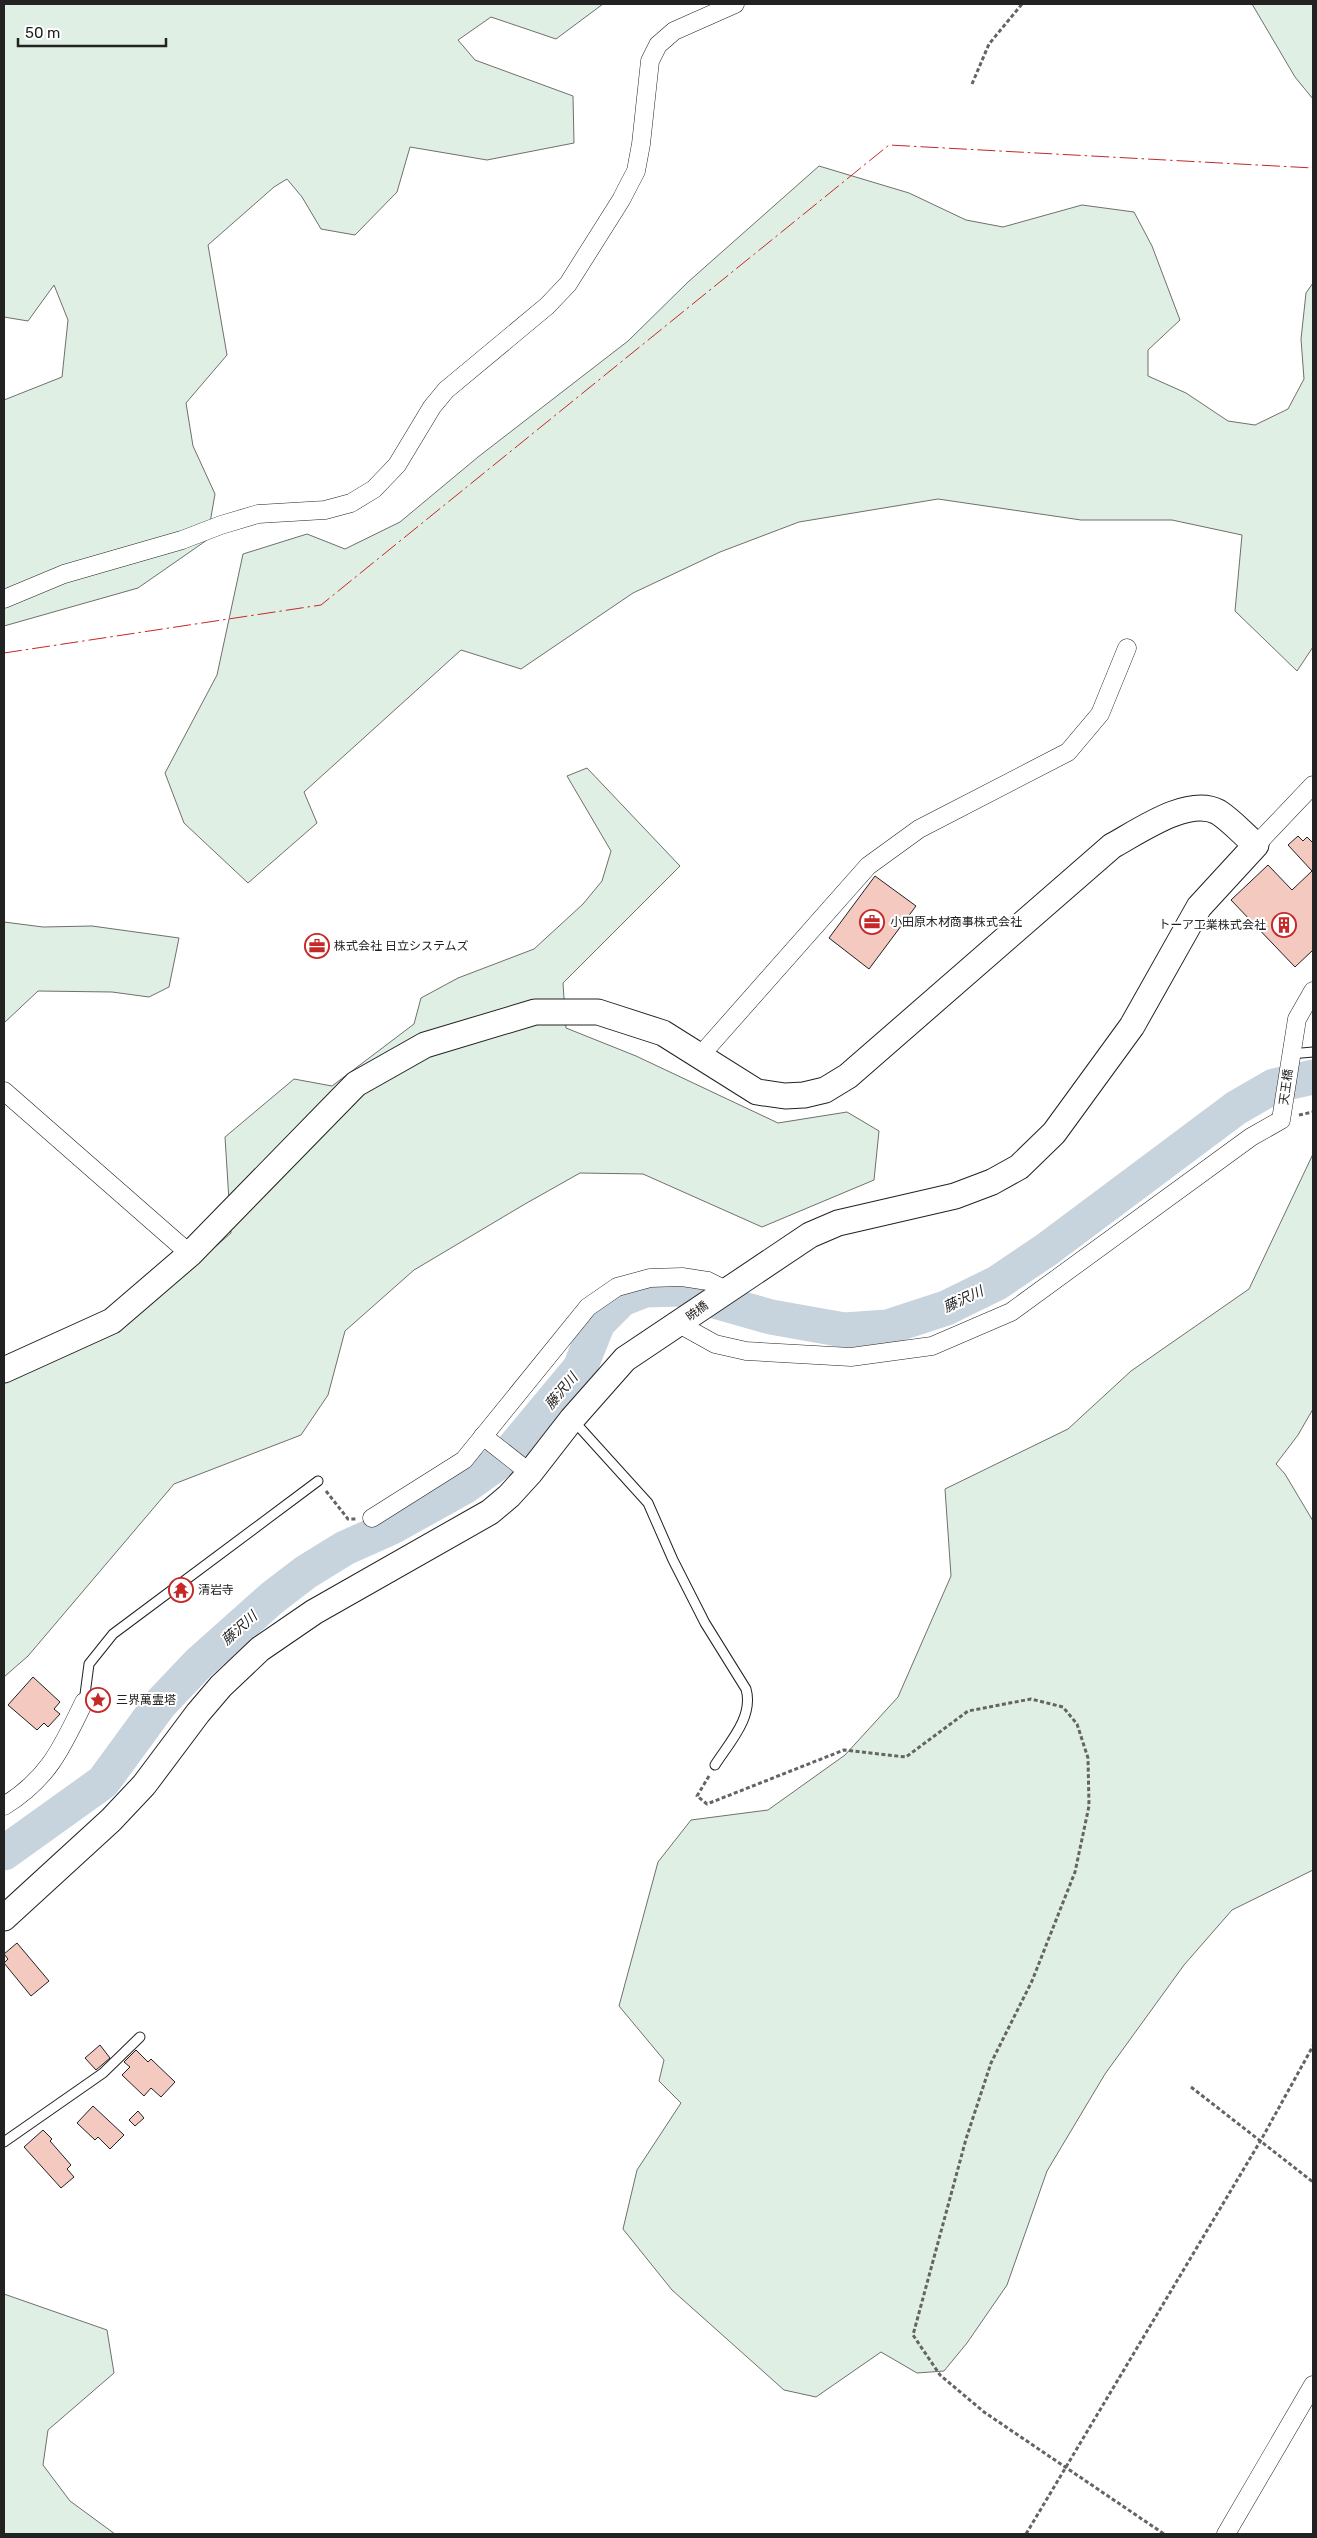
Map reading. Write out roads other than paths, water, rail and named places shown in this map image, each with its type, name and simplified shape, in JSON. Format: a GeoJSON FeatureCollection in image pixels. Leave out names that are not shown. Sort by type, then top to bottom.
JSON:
{"type":"FeatureCollection","features":[{"type":"Feature","properties":{"kind":"street"},"geometry":{"type":"LineString","coordinates":[[4,599],[64,574],[182,540],[221,524],[258,514],[325,510],[351,503],[374,488],[397,465],[432,407],[446,390],[547,306],[574,275],[621,200],[636,171],[641,144],[650,61],[658,45],[674,31],[735,4]]}},
{"type":"Feature","properties":{"kind":"street"},"geometry":{"type":"LineString","coordinates":[[700,1056],[868,866],[919,829],[1068,752],[1100,714],[1127,648]]}},
{"type":"Feature","properties":{"kind":"street"},"geometry":{"type":"LineString","coordinates":[[4,1370],[112,1321],[190,1254],[356,1084],[426,1046],[535,1012],[598,1012],[663,1033],[757,1092],[785,1096],[804,1095],[825,1090],[848,1076],[1112,846],[1160,820],[1193,807],[1217,812],[1256,844],[1312,792]]}},
{"type":"Feature","properties":{"kind":"street","name":"暁橋"},"geometry":{"type":"LineString","coordinates":[[4,1918],[131,1800],[144,1786],[215,1693],[260,1649],[314,1612],[490,1512],[509,1496],[525,1469],[625,1359],[810,1235],[838,1223],[955,1196],[992,1182],[1019,1166],[1054,1133],[1132,1026],[1199,907],[1256,844]]}},
{"type":"Feature","properties":{"kind":"street","name":"天王橋"},"geometry":{"type":"LineString","coordinates":[[673,1328],[715,1344],[746,1351],[851,1357],[932,1346],[1011,1312],[1251,1137],[1281,1120],[1297,1019],[1313,991]]}},
{"type":"Feature","properties":{"kind":"street"},"geometry":{"type":"LineString","coordinates":[[4,1092],[190,1254]]}},
{"type":"Feature","properties":{"kind":"street"},"geometry":{"type":"LineString","coordinates":[[372,1518],[451,1470],[464,1460],[486,1438],[588,1307],[617,1287],[650,1278],[682,1277],[708,1281],[726,1290]]}},
{"type":"Feature","properties":{"kind":"street"},"geometry":{"type":"LineString","coordinates":[[486,1438],[525,1469]]}},
{"type":"Feature","properties":{"kind":"street"},"geometry":{"type":"LineString","coordinates":[[4,1806],[22,1795],[48,1770],[84,1702]]}},
{"type":"Feature","properties":{"kind":"street"},"geometry":{"type":"LineString","coordinates":[[1226,2534],[1313,2385]]}},
{"type":"Feature","properties":{"kind":"lane"},"geometry":{"type":"LineString","coordinates":[[1290,1054],[1313,1052]]}},
{"type":"Feature","properties":{"kind":"lane"},"geometry":{"type":"LineString","coordinates":[[572,1419],[648,1502],[673,1560],[705,1623],[746,1689],[749,1700],[745,1719],[714,1765]]}},
{"type":"Feature","properties":{"kind":"lane"},"geometry":{"type":"LineString","coordinates":[[84,1702],[89,1664],[113,1634],[318,1480]]}},
{"type":"Feature","properties":{"kind":"lane"},"geometry":{"type":"LineString","coordinates":[[4,2142],[103,2073],[140,2037]]}},
{"type":"Feature","properties":{"kind":"waterway","name":"藤沢川"},"geometry":{"type":"LineString","coordinates":[[4,1853],[103,1782],[160,1704],[199,1663],[272,1598],[306,1572],[345,1548],[392,1527],[464,1487],[506,1457],[580,1368],[598,1323],[622,1299],[645,1290],[682,1289],[707,1299],[771,1317],[844,1330],[888,1327],[946,1308],[997,1283],[1046,1250],[1236,1108],[1274,1086],[1313,1077]]}},
{"type":"Feature","properties":{"kind":"place","name":"小田原木材商事株式会社"},"geometry":{"type":"Point","coordinates":[872,922]}},
{"type":"Feature","properties":{"kind":"place","name":"トーア工業株式会社"},"geometry":{"type":"Point","coordinates":[1284,925]}},
{"type":"Feature","properties":{"kind":"place","name":"株式会社 日立システムズ"},"geometry":{"type":"Point","coordinates":[317,946]}},
{"type":"Feature","properties":{"kind":"place","name":"清岩寺"},"geometry":{"type":"Point","coordinates":[181,1590]}},
{"type":"Feature","properties":{"kind":"place","name":"三界萬霊塔"},"geometry":{"type":"Point","coordinates":[98,1700]}}]}
